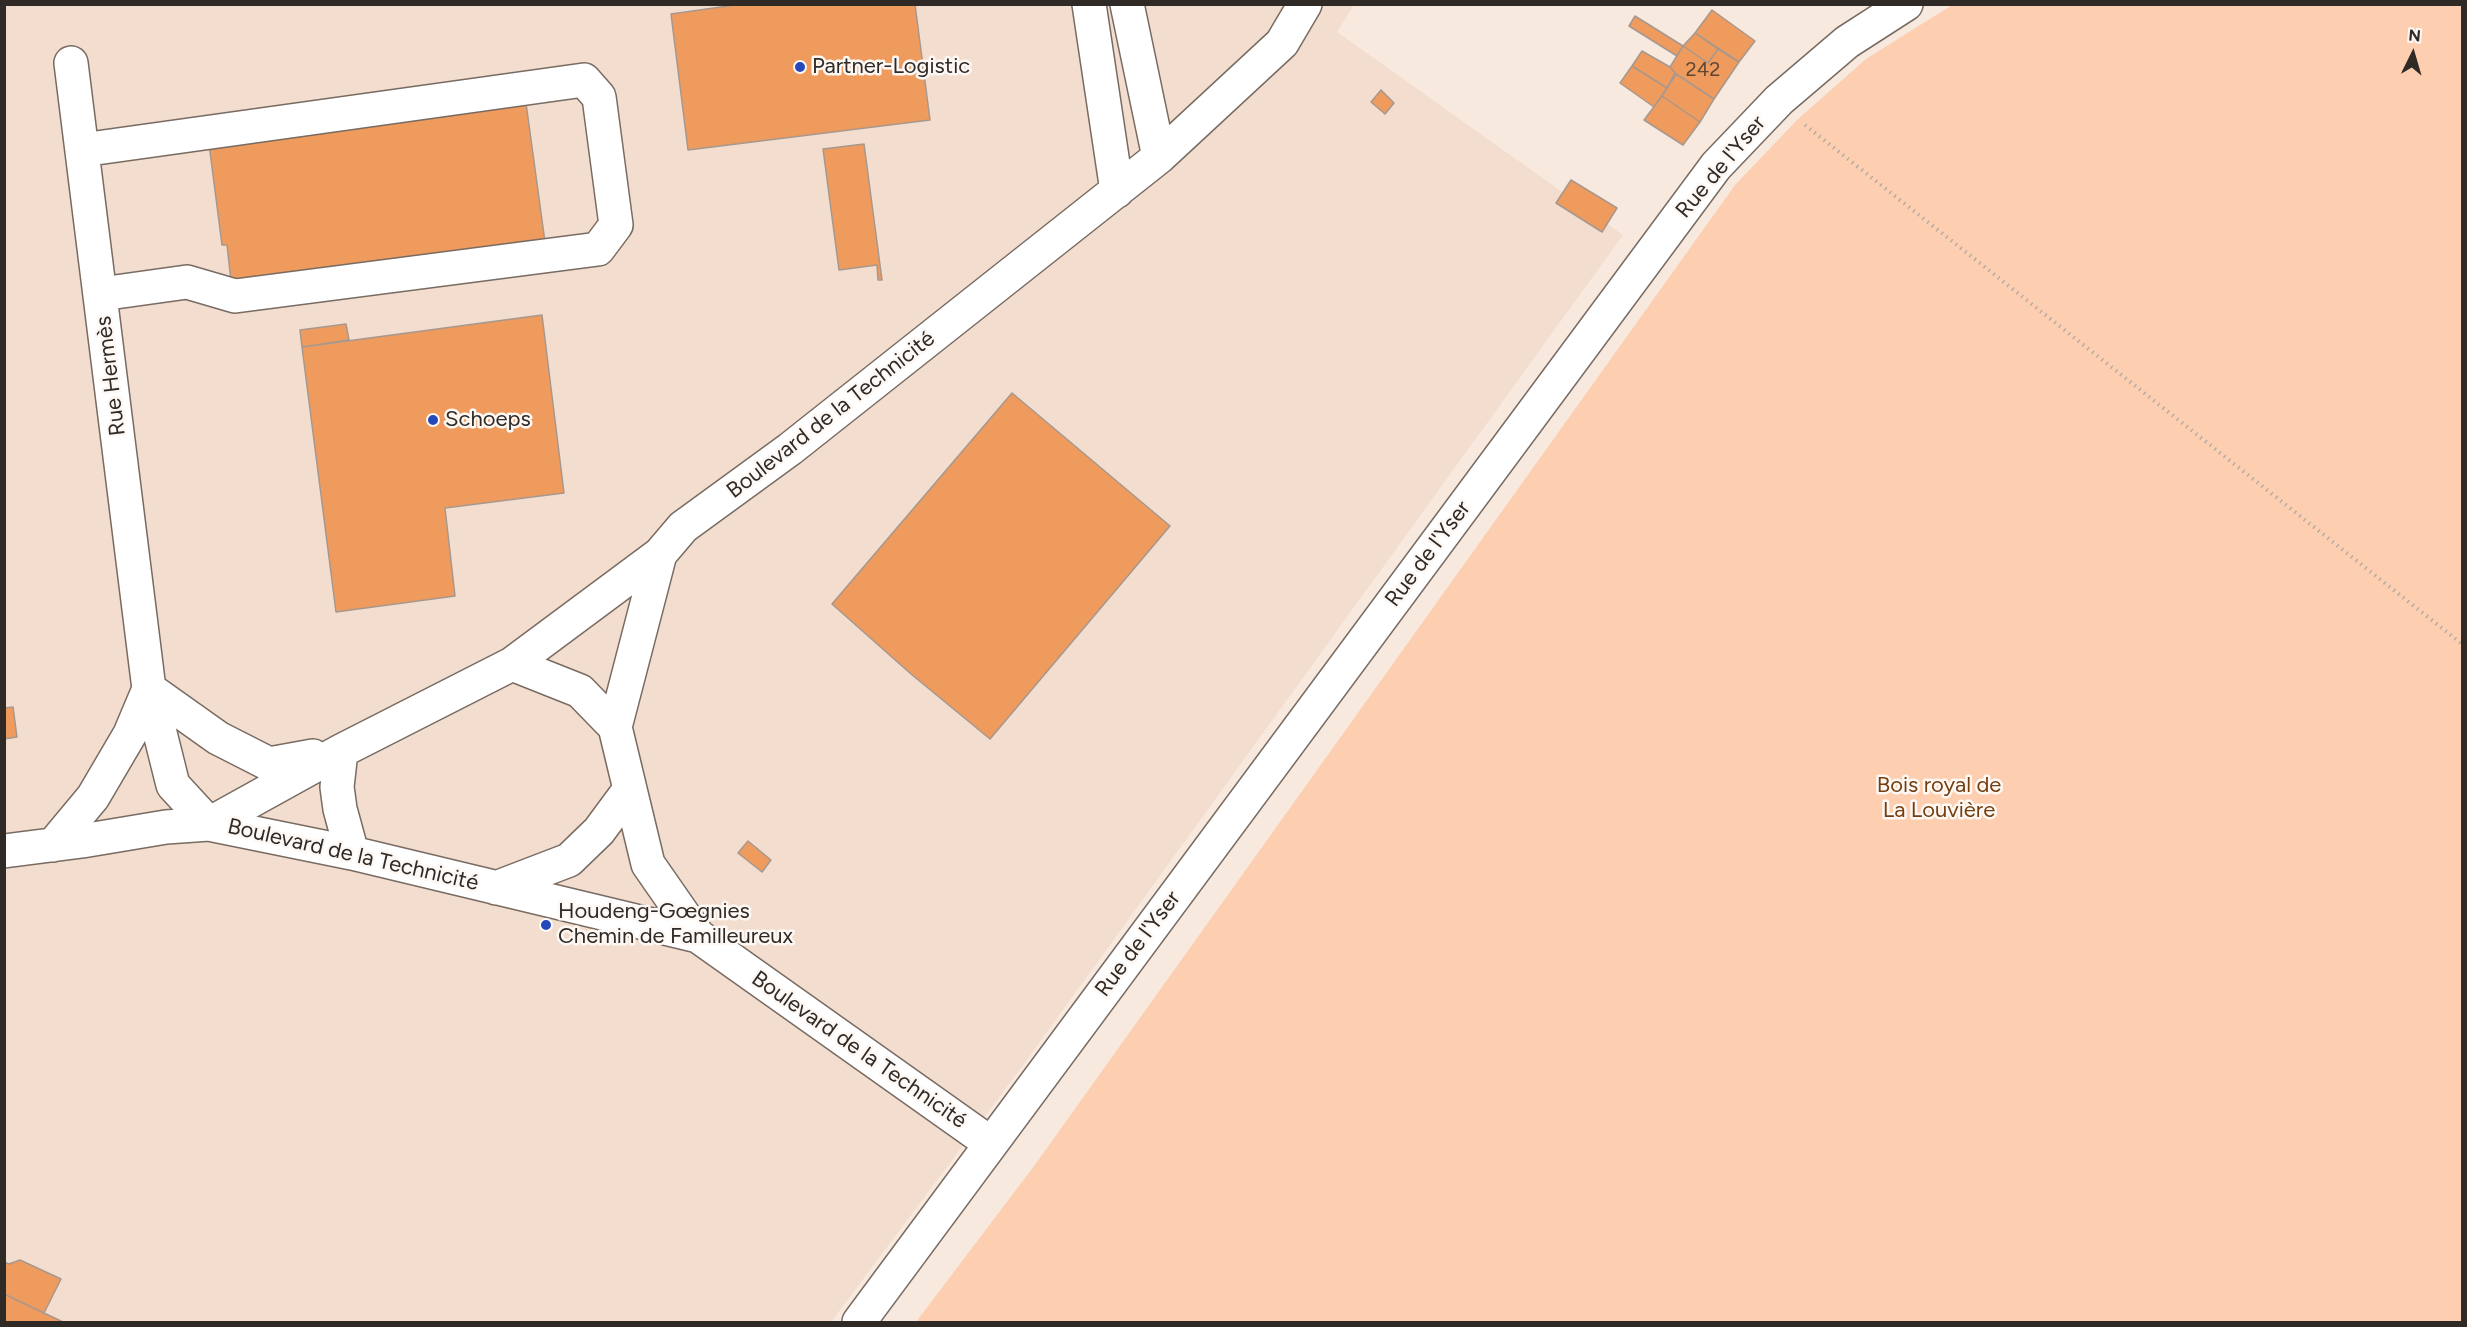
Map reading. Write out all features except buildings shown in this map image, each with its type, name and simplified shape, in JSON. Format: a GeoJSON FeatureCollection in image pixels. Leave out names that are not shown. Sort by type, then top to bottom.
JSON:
{"type":"FeatureCollection","features":[{"type":"Feature","properties":{"kind":"street"},"geometry":{"type":"LineString","coordinates":[[1089,4],[1117,190]]}},
{"type":"Feature","properties":{"kind":"street"},"geometry":{"type":"LineString","coordinates":[[1127,4],[1159,157]]}},
{"type":"Feature","properties":{"kind":"street","name":"Boulevard de la Technicité"},"geometry":{"type":"LineString","coordinates":[[990,1143],[698,936],[648,864],[615,727],[660,554],[683,527],[790,449],[1159,157],[1282,43],[1305,4]]}},
{"type":"Feature","properties":{"kind":"street","name":"Rue de l'Yser"},"geometry":{"type":"LineString","coordinates":[[859,1323],[990,1143],[1716,166],[1779,100],[1848,42],[1906,4]]}},
{"type":"Feature","properties":{"kind":"street","name":"Rue Hermès"},"geometry":{"type":"LineString","coordinates":[[71,63],[149,689],[173,785],[209,824]]}},
{"type":"Feature","properties":{"kind":"street"},"geometry":{"type":"LineString","coordinates":[[82,150],[584,80],[598,97],[616,225],[598,249],[235,296],[187,282],[101,294]]}},
{"type":"Feature","properties":{"kind":"street"},"geometry":{"type":"LineString","coordinates":[[209,824],[341,751],[512,664],[660,554]]}},
{"type":"Feature","properties":{"kind":"street"},"geometry":{"type":"LineString","coordinates":[[512,664],[580,691],[615,727]]}},
{"type":"Feature","properties":{"kind":"street"},"geometry":{"type":"LineString","coordinates":[[53,845],[93,797],[130,734],[149,689],[218,738],[269,764],[341,751]]}},
{"type":"Feature","properties":{"kind":"street"},"geometry":{"type":"LineString","coordinates":[[341,751],[337,787],[340,809],[352,853]]}},
{"type":"Feature","properties":{"kind":"street"},"geometry":{"type":"LineString","coordinates":[[496,888],[569,860],[599,831],[630,789]]}},
{"type":"Feature","properties":{"kind":"street","name":"Boulevard de la Technicité"},"geometry":{"type":"LineString","coordinates":[[4,851],[166,827],[209,824],[352,853],[698,936]]}},
{"type":"Feature","properties":{"kind":"path"},"geometry":{"type":"LineString","coordinates":[[1798,118],[2463,644]]}},
{"type":"Feature","properties":{"kind":"shaded area"},"geometry":{"type":"Polygon","coordinates":[[[5,5],[1354,5],[1337,32],[1623,235],[1021,1068],[831,1322],[5,1322],[5,5]]]}},
{"type":"Feature","properties":{"kind":"green space","name":"Bois royal de La Louvière"},"geometry":{"type":"Polygon","coordinates":[[[1952,5],[2462,5],[2462,1322],[916,1322],[1037,1162],[1735,185],[1798,119],[1866,59],[1952,5]]]}},
{"type":"Feature","properties":{"kind":"place","name":"Partner-Logistic"},"geometry":{"type":"Point","coordinates":[800,67]}},
{"type":"Feature","properties":{"kind":"place","name":"Schoeps"},"geometry":{"type":"Point","coordinates":[433,420]}},
{"type":"Feature","properties":{"kind":"place","name":"Houdeng-Gœgnies Chemin de Familleureux"},"geometry":{"type":"Point","coordinates":[546,925]}}]}
